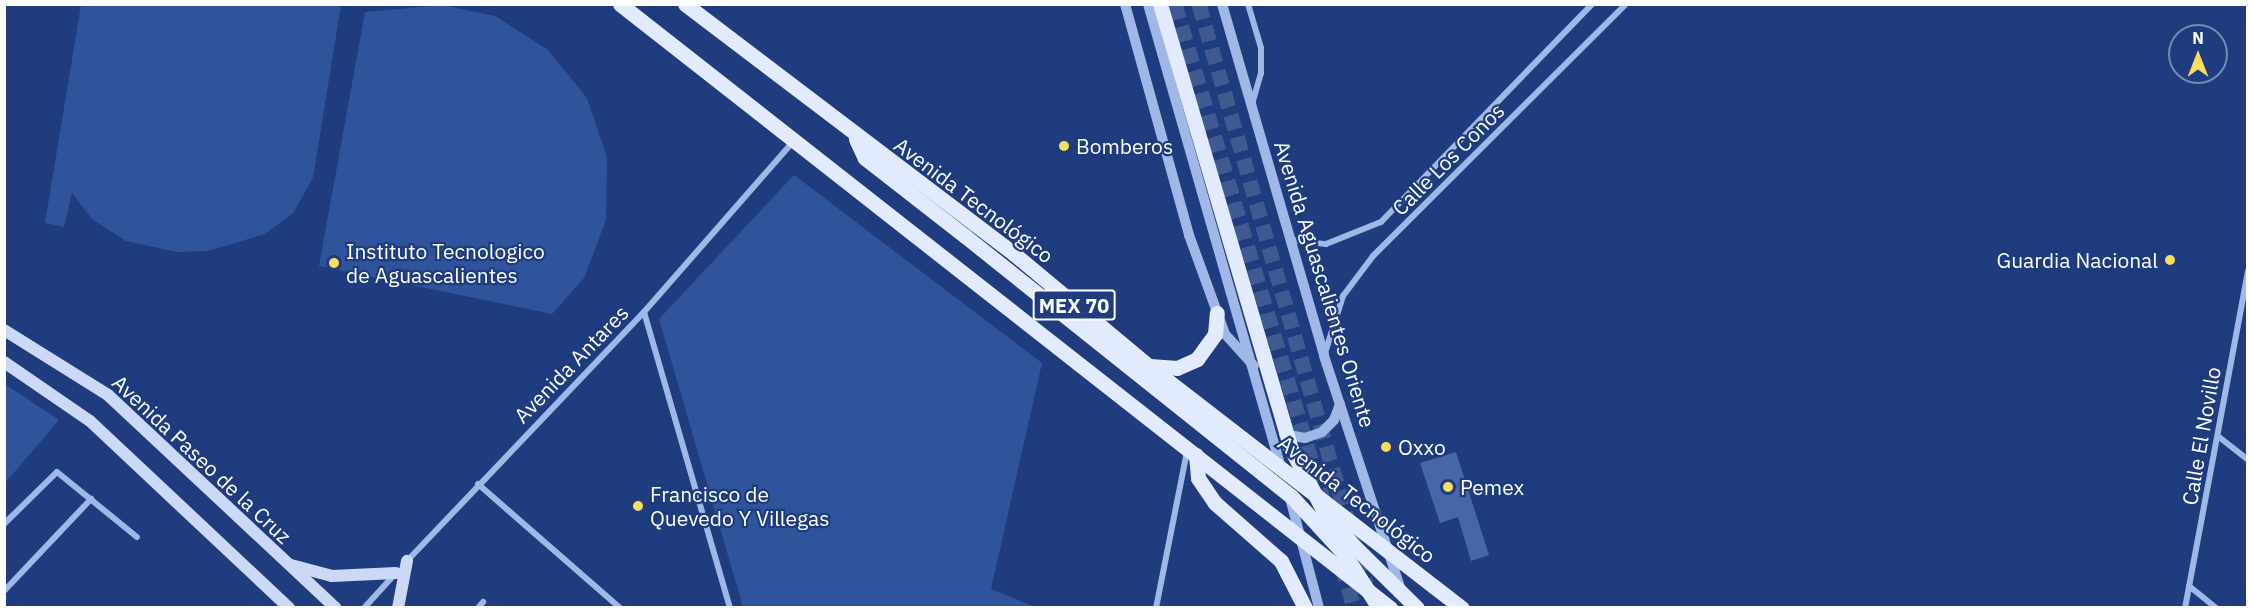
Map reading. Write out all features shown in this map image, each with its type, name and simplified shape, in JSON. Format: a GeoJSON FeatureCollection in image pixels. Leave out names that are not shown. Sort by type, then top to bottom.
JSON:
{"type":"FeatureCollection","features":[{"type":"Feature","properties":{"kind":"main road","name":"MEX 70"},"geometry":{"type":"LineString","coordinates":[[620,4],[796,139],[1192,452],[1304,544],[1390,608]]}},
{"type":"Feature","properties":{"kind":"main road","name":"Avenida Tecnológico"},"geometry":{"type":"LineString","coordinates":[[685,4],[855,136],[1013,253],[1146,364],[1280,464],[1462,608]]}},
{"type":"Feature","properties":{"kind":"main road"},"geometry":{"type":"LineString","coordinates":[[1160,4],[1294,456],[1311,492],[1352,544],[1417,608]]}},
{"type":"Feature","properties":{"kind":"main road"},"geometry":{"type":"LineString","coordinates":[[855,136],[865,158],[1291,496],[1345,555],[1379,608]]}},
{"type":"Feature","properties":{"kind":"main road"},"geometry":{"type":"LineString","coordinates":[[1146,364],[1167,369],[1197,359],[1210,344],[1217,313]]}},
{"type":"Feature","properties":{"kind":"main road","name":"Avenida Paseo de la Cruz"},"geometry":{"type":"LineString","coordinates":[[4,330],[108,395],[336,608]]}},
{"type":"Feature","properties":{"kind":"main road"},"geometry":{"type":"LineString","coordinates":[[4,362],[90,421],[289,608]]}},
{"type":"Feature","properties":{"kind":"main road"},"geometry":{"type":"LineString","coordinates":[[1192,452],[1198,478],[1215,503],[1281,561],[1305,608]]}},
{"type":"Feature","properties":{"kind":"main road"},"geometry":{"type":"LineString","coordinates":[[398,608],[407,561]]}},
{"type":"Feature","properties":{"kind":"main road"},"geometry":{"type":"LineString","coordinates":[[288,564],[332,576],[396,573]]}},
{"type":"Feature","properties":{"kind":"street"},"geometry":{"type":"LineString","coordinates":[[1125,4],[1189,235],[1217,313],[1231,343],[1254,366]]}},
{"type":"Feature","properties":{"kind":"street"},"geometry":{"type":"LineString","coordinates":[[1148,4],[1254,366],[1304,544],[1319,608]]}},
{"type":"Feature","properties":{"kind":"street","name":"Avenida Aguascalientes Oriente"},"geometry":{"type":"LineString","coordinates":[[1222,4],[1324,356],[1407,608]]}},
{"type":"Feature","properties":{"kind":"street"},"geometry":{"type":"LineString","coordinates":[[1248,4],[1261,48],[1261,74],[1251,106]]}},
{"type":"Feature","properties":{"kind":"street","name":"Calle Los Conos"},"geometry":{"type":"LineString","coordinates":[[1292,240],[1326,244],[1381,222],[1592,4]]}},
{"type":"Feature","properties":{"kind":"street","name":"Calle Los Conos"},"geometry":{"type":"LineString","coordinates":[[1324,356],[1343,296],[1373,256],[1626,4]]}},
{"type":"Feature","properties":{"kind":"street","name":"Avenida Antares"},"geometry":{"type":"LineString","coordinates":[[364,608],[477,484],[644,312],[796,139]]}},
{"type":"Feature","properties":{"kind":"street","name":"Calle El Novillo"},"geometry":{"type":"LineString","coordinates":[[2185,608],[2219,437],[2246,290],[2247,271]]}},
{"type":"Feature","properties":{"kind":"street"},"geometry":{"type":"LineString","coordinates":[[644,312],[729,608]]}},
{"type":"Feature","properties":{"kind":"street"},"geometry":{"type":"LineString","coordinates":[[1268,420],[1288,436],[1305,438],[1328,427],[1340,404]]}},
{"type":"Feature","properties":{"kind":"street"},"geometry":{"type":"LineString","coordinates":[[2219,437],[2247,459]]}},
{"type":"Feature","properties":{"kind":"street"},"geometry":{"type":"LineString","coordinates":[[1156,608],[1192,452]]}},
{"type":"Feature","properties":{"kind":"street"},"geometry":{"type":"LineString","coordinates":[[4,524],[57,472],[137,537]]}},
{"type":"Feature","properties":{"kind":"street"},"geometry":{"type":"LineString","coordinates":[[477,484],[620,608]]}},
{"type":"Feature","properties":{"kind":"street"},"geometry":{"type":"LineString","coordinates":[[4,591],[92,499]]}},
{"type":"Feature","properties":{"kind":"street"},"geometry":{"type":"LineString","coordinates":[[2189,586],[2216,608]]}},
{"type":"Feature","properties":{"kind":"shaded area"},"geometry":{"type":"Polygon","coordinates":[[[81,5],[341,5],[313,178],[293,213],[265,234],[208,251],[177,252],[126,241],[92,219],[72,193],[64,227],[45,223],[81,5]]]}},
{"type":"Feature","properties":{"kind":"shaded area"},"geometry":{"type":"Polygon","coordinates":[[[442,5],[495,16],[548,50],[587,98],[607,157],[606,220],[584,278],[552,314],[319,266],[365,12],[442,5]]]}},
{"type":"Feature","properties":{"kind":"shaded area"},"geometry":{"type":"Polygon","coordinates":[[[794,175],[1042,363],[991,589],[1035,607],[743,607],[659,319],[794,175]]]}},
{"type":"Feature","properties":{"kind":"shaded area"},"geometry":{"type":"Polygon","coordinates":[[[5,384],[59,420],[5,483],[5,384]]]}},
{"type":"Feature","properties":{"kind":"building","name":"Pemex"},"geometry":{"type":"Polygon","coordinates":[[[1456,452],[1489,555],[1471,561],[1458,517],[1440,523],[1420,463],[1456,452]]]}},
{"type":"Feature","properties":{"kind":"tunnel"},"geometry":{"type":"LineString","coordinates":[[1175,4],[1324,502]]}},
{"type":"Feature","properties":{"kind":"tunnel"},"geometry":{"type":"LineString","coordinates":[[1199,4],[1366,584]]}},
{"type":"Feature","properties":{"kind":"tunnel"},"geometry":{"type":"LineString","coordinates":[[1342,565],[1354,608]]}},
{"type":"Feature","properties":{"kind":"place","name":"Bomberos"},"geometry":{"type":"Point","coordinates":[1064,146]}},
{"type":"Feature","properties":{"kind":"place","name":"Guardia Nacional"},"geometry":{"type":"Point","coordinates":[2170,260]}},
{"type":"Feature","properties":{"kind":"place","name":"Instituto Tecnologico de Aguascalientes"},"geometry":{"type":"Point","coordinates":[334,263]}},
{"type":"Feature","properties":{"kind":"place","name":"Oxxo"},"geometry":{"type":"Point","coordinates":[1386,447]}},
{"type":"Feature","properties":{"kind":"place","name":"Pemex"},"geometry":{"type":"Point","coordinates":[1448,487]}},
{"type":"Feature","properties":{"kind":"place","name":"Francisco de Quevedo Y Villegas"},"geometry":{"type":"Point","coordinates":[638,506]}}]}
